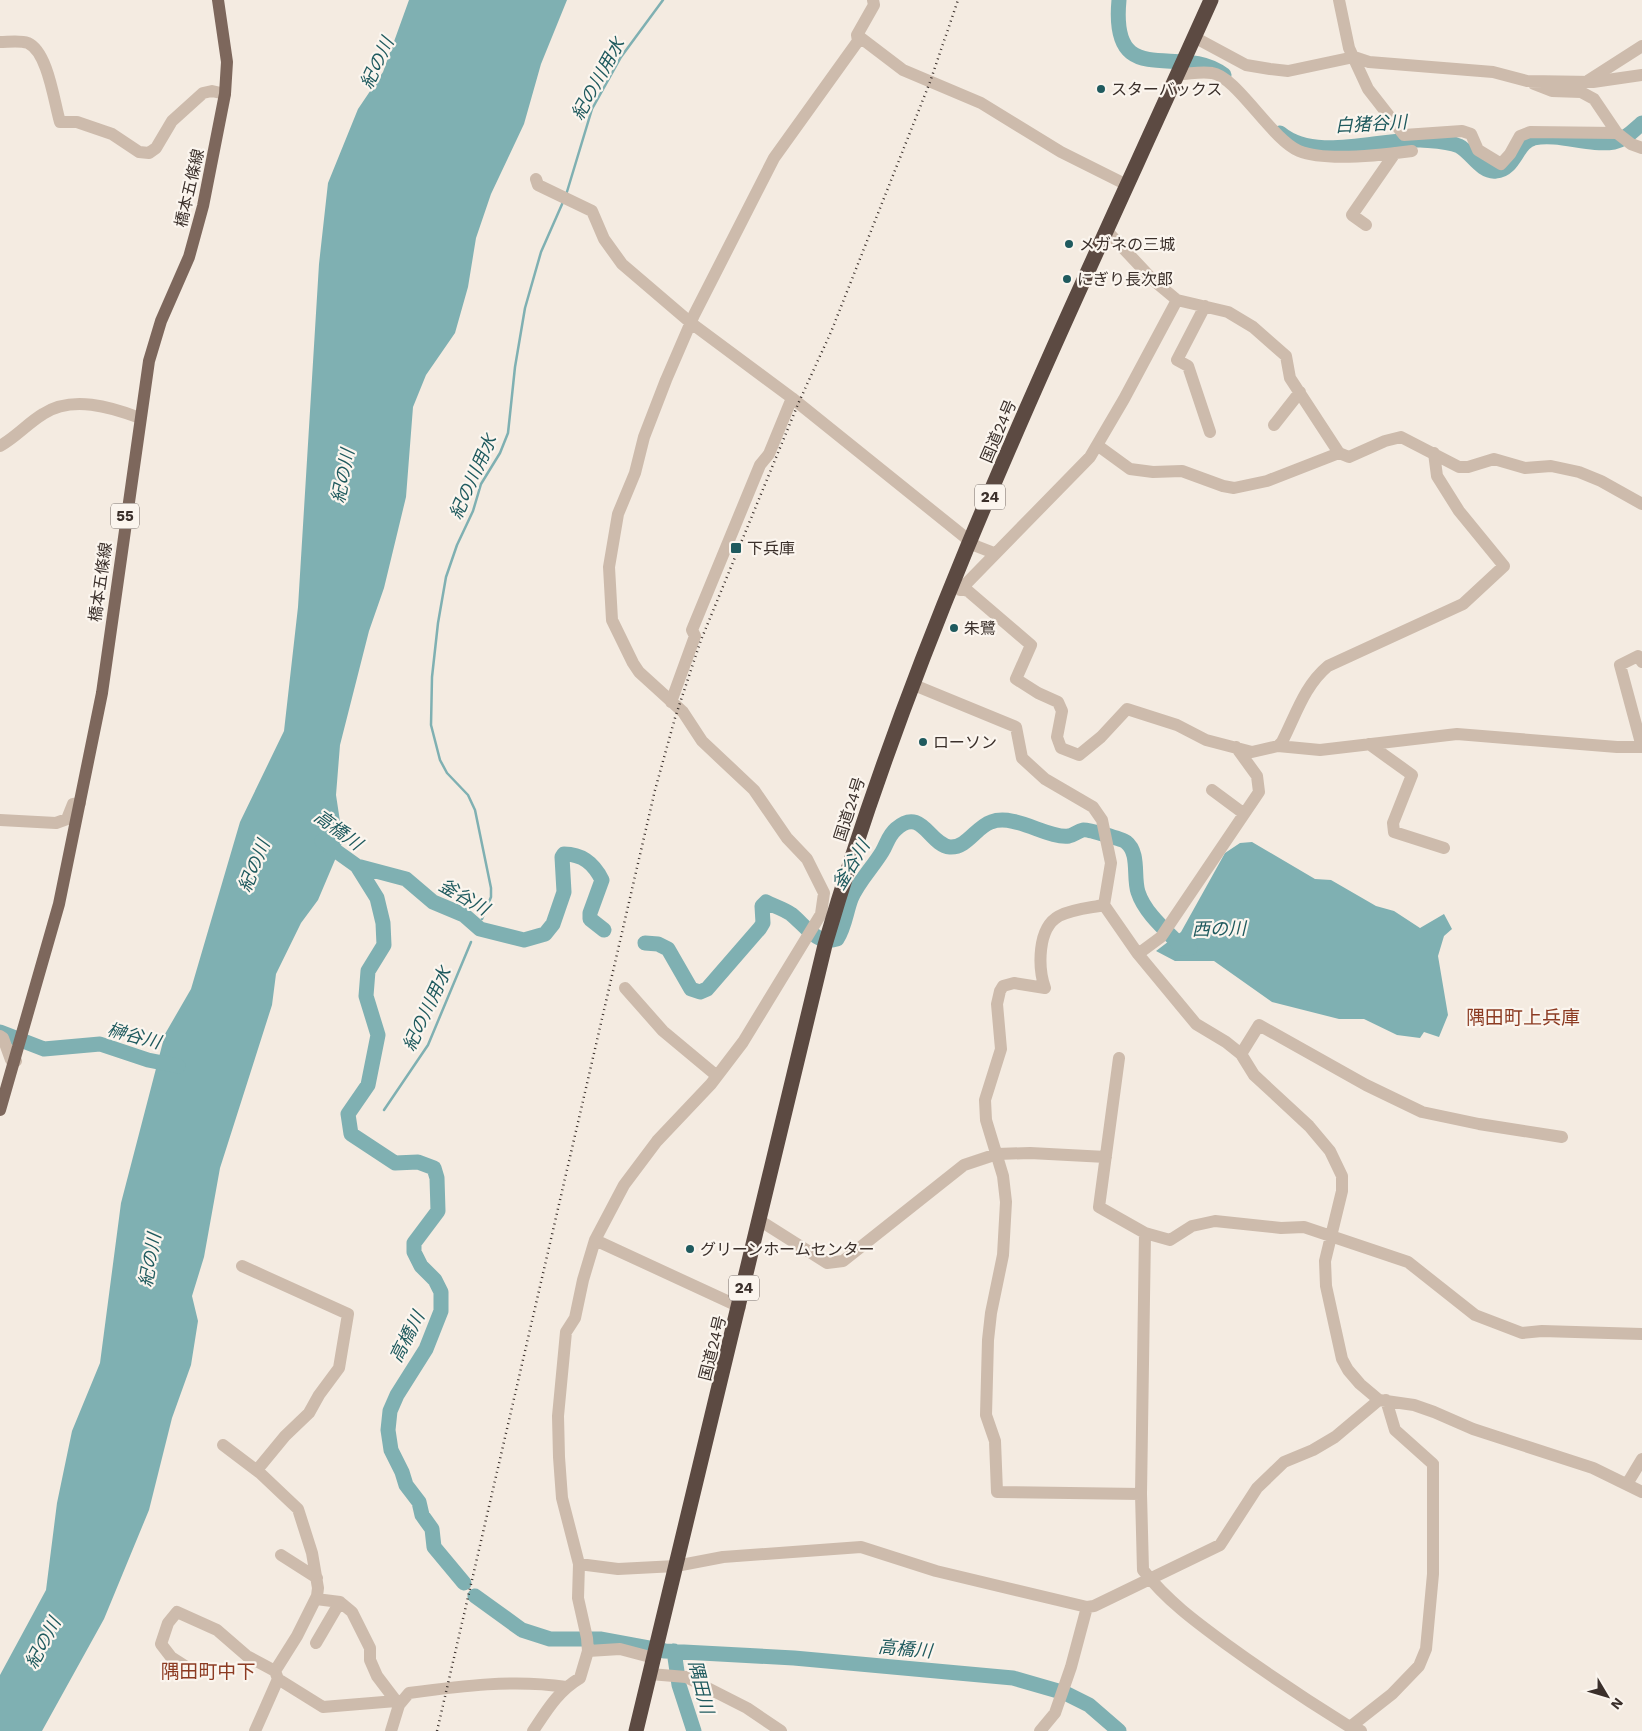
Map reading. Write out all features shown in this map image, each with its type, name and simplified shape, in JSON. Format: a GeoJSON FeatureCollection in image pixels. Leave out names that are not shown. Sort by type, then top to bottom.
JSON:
{"type":"FeatureCollection","features":[{"type":"Feature","properties":{"kind":"highway","name":"国道24号"},"geometry":{"type":"LineString","coordinates":[[636,1731],[740,1307],[827,938],[861,828],[914,685],[956,588],[971,542],[1024,414],[1211,0]]}},
{"type":"Feature","properties":{"kind":"main road","name":"橋本五條線"},"geometry":{"type":"LineString","coordinates":[[0,1110],[23,1036],[59,904],[102,693],[140,418],[153,341],[189,257],[225,94],[227,62],[218,0]]}},
{"type":"Feature","properties":{"kind":"street"},"geometry":{"type":"LineString","coordinates":[[1178,74],[1214,73],[1233,86],[1269,127],[1298,151],[1318,156],[1412,151],[1408,140],[1368,89],[1345,35],[1339,0]]}},
{"type":"Feature","properties":{"kind":"street"},"geometry":{"type":"LineString","coordinates":[[533,1731],[550,1705],[566,1687],[580,1678],[588,1651],[586,1629],[578,1598],[579,1564],[562,1498],[558,1416],[566,1332],[575,1318],[583,1280],[595,1240],[634,1169],[717,1076],[743,1042],[822,914],[824,893],[807,859],[787,838],[754,790],[702,741],[683,712],[639,672],[621,640],[612,620],[609,567],[618,514],[635,473],[644,437],[662,388],[691,323],[774,158],[858,40],[857,35],[875,2]]}},
{"type":"Feature","properties":{"kind":"street"},"geometry":{"type":"LineString","coordinates":[[857,35],[903,70],[981,103],[1061,152],[1127,185]]}},
{"type":"Feature","properties":{"kind":"street"},"geometry":{"type":"LineString","coordinates":[[1194,37],[1246,64],[1270,70],[1288,71],[1354,57],[1369,62],[1493,72],[1527,81],[1552,91],[1581,92],[1594,99],[1622,137],[1642,148]]}},
{"type":"Feature","properties":{"kind":"street"},"geometry":{"type":"LineString","coordinates":[[0,42],[26,42],[35,48],[44,62],[60,122],[77,122],[112,134],[138,152],[149,153],[156,148],[172,122],[203,93],[225,94]]}},
{"type":"Feature","properties":{"kind":"street"},"geometry":{"type":"LineString","coordinates":[[1584,83],[1642,46]]}},
{"type":"Feature","properties":{"kind":"street"},"geometry":{"type":"LineString","coordinates":[[1527,81],[1584,83],[1642,75]]}},
{"type":"Feature","properties":{"kind":"street"},"geometry":{"type":"LineString","coordinates":[[1408,140],[1462,131],[1470,134],[1478,150],[1501,164],[1510,154],[1520,136],[1530,132],[1622,137]]}},
{"type":"Feature","properties":{"kind":"street"},"geometry":{"type":"LineString","coordinates":[[1366,225],[1352,214],[1395,153]]}},
{"type":"Feature","properties":{"kind":"street"},"geometry":{"type":"LineString","coordinates":[[536,179],[538,185],[592,210],[604,239],[622,264],[691,323],[792,398],[976,546],[994,553]]}},
{"type":"Feature","properties":{"kind":"street"},"geometry":{"type":"LineString","coordinates":[[1107,231],[1153,280],[1177,300],[1228,312],[1253,326],[1286,356],[1290,378],[1339,453]]}},
{"type":"Feature","properties":{"kind":"street"},"geometry":{"type":"LineString","coordinates":[[956,588],[994,553],[1090,456],[1124,399],[1177,300]]}},
{"type":"Feature","properties":{"kind":"street"},"geometry":{"type":"LineString","coordinates":[[1205,306],[1177,360],[1188,366],[1210,432]]}},
{"type":"Feature","properties":{"kind":"street"},"geometry":{"type":"LineString","coordinates":[[1274,426],[1300,392]]}},
{"type":"Feature","properties":{"kind":"street"},"geometry":{"type":"LineString","coordinates":[[671,702],[695,636],[692,630],[760,465],[769,454],[792,398]]}},
{"type":"Feature","properties":{"kind":"street"},"geometry":{"type":"LineString","coordinates":[[0,446],[44,413],[57,407],[96,405],[110,407],[140,418]]}},
{"type":"Feature","properties":{"kind":"street"},"geometry":{"type":"LineString","coordinates":[[1096,445],[1130,469],[1153,472],[1182,471],[1223,486],[1234,488],[1267,481],[1339,453],[1349,456],[1385,441],[1401,437],[1459,467],[1468,467],[1494,459],[1525,468],[1552,466],[1579,472],[1601,481],[1642,504]]}},
{"type":"Feature","properties":{"kind":"street"},"geometry":{"type":"LineString","coordinates":[[1278,746],[1289,728],[1305,692],[1316,676],[1328,666],[1462,604],[1504,566],[1459,511],[1437,476],[1434,453]]}},
{"type":"Feature","properties":{"kind":"street"},"geometry":{"type":"LineString","coordinates":[[956,588],[968,591],[1031,645],[1016,679],[1038,693],[1058,702],[1062,711],[1057,737],[1061,748],[1079,755],[1096,743],[1126,709],[1177,725],[1206,740],[1252,752],[1278,746],[1320,750],[1457,734],[1617,747],[1642,746],[1620,665],[1638,656],[1642,662]]}},
{"type":"Feature","properties":{"kind":"street"},"geometry":{"type":"LineString","coordinates":[[914,685],[1016,727],[1022,758],[1045,779],[1093,808],[1102,820],[1111,863],[1104,905],[1138,954],[1196,1024],[1226,1042],[1241,1054],[1254,1074],[1309,1126],[1330,1151],[1342,1176],[1342,1191],[1333,1236],[1325,1262],[1328,1295],[1342,1359],[1348,1370],[1360,1384],[1383,1400],[1434,1412],[1473,1429],[1594,1468],[1642,1492]]}},
{"type":"Feature","properties":{"kind":"street"},"geometry":{"type":"LineString","coordinates":[[1369,744],[1412,776],[1393,823],[1394,832],[1444,848]]}},
{"type":"Feature","properties":{"kind":"street"},"geometry":{"type":"LineString","coordinates":[[1138,954],[1161,937],[1259,792],[1257,776],[1236,747]]}},
{"type":"Feature","properties":{"kind":"street"},"geometry":{"type":"LineString","coordinates":[[1212,790],[1243,813]]}},
{"type":"Feature","properties":{"kind":"street"},"geometry":{"type":"LineString","coordinates":[[0,820],[56,823],[67,819],[73,804],[80,803]]}},
{"type":"Feature","properties":{"kind":"street"},"geometry":{"type":"LineString","coordinates":[[1104,905],[1072,911],[1056,917],[1044,934],[1040,955],[1045,988],[1014,983],[1003,986],[1000,991],[997,1004],[1001,1049],[985,1100],[986,1120],[998,1154],[1006,1202],[1006,1229],[990,1322],[986,1415],[995,1441],[997,1492],[1141,1494]]}},
{"type":"Feature","properties":{"kind":"street"},"geometry":{"type":"LineString","coordinates":[[625,988],[663,1031],[717,1076]]}},
{"type":"Feature","properties":{"kind":"street"},"geometry":{"type":"LineString","coordinates":[[1241,1054],[1260,1025],[1366,1085],[1422,1112],[1479,1124],[1562,1137]]}},
{"type":"Feature","properties":{"kind":"street"},"geometry":{"type":"LineString","coordinates":[[0,1036],[3,1038],[10,1060],[17,1055]]}},
{"type":"Feature","properties":{"kind":"street"},"geometry":{"type":"LineString","coordinates":[[1119,1058],[1100,1207],[1145,1232],[1170,1240],[1192,1226],[1215,1221],[1281,1228],[1304,1227],[1408,1262],[1475,1315],[1522,1333],[1542,1331],[1642,1334]]}},
{"type":"Feature","properties":{"kind":"street"},"geometry":{"type":"LineString","coordinates":[[759,1220],[827,1263],[842,1261],[964,1165],[998,1154],[1030,1153],[1106,1157]]}},
{"type":"Feature","properties":{"kind":"street"},"geometry":{"type":"LineString","coordinates":[[1145,1232],[1141,1494],[1143,1570],[1180,1609],[1209,1632],[1272,1678],[1356,1729],[1419,1666],[1426,1648],[1433,1574],[1433,1464],[1395,1430],[1383,1400]]}},
{"type":"Feature","properties":{"kind":"street"},"geometry":{"type":"LineString","coordinates":[[595,1240],[740,1307]]}},
{"type":"Feature","properties":{"kind":"street"},"geometry":{"type":"LineString","coordinates":[[242,1266],[348,1314],[339,1368],[319,1395],[309,1413],[280,1442],[257,1470]]}},
{"type":"Feature","properties":{"kind":"street"},"geometry":{"type":"LineString","coordinates":[[579,1564],[618,1569],[676,1566],[723,1557],[861,1547],[936,1571],[1087,1607],[1094,1606],[1220,1545],[1258,1488],[1284,1462],[1313,1450],[1335,1437],[1383,1400]]}},
{"type":"Feature","properties":{"kind":"street"},"geometry":{"type":"LineString","coordinates":[[223,1445],[257,1470],[298,1509],[312,1553],[318,1588],[316,1599],[276,1676],[255,1731]]}},
{"type":"Feature","properties":{"kind":"street"},"geometry":{"type":"LineString","coordinates":[[1627,1484],[1642,1459]]}},
{"type":"Feature","properties":{"kind":"street"},"geometry":{"type":"LineString","coordinates":[[281,1555],[316,1578]]}},
{"type":"Feature","properties":{"kind":"street"},"geometry":{"type":"LineString","coordinates":[[316,1599],[340,1602],[352,1612],[370,1648],[370,1660],[377,1676],[398,1703]]}},
{"type":"Feature","properties":{"kind":"street"},"geometry":{"type":"LineString","coordinates":[[316,1643],[340,1602]]}},
{"type":"Feature","properties":{"kind":"street"},"geometry":{"type":"LineString","coordinates":[[1040,1731],[1055,1713],[1071,1667],[1087,1607]]}},
{"type":"Feature","properties":{"kind":"street"},"geometry":{"type":"LineString","coordinates":[[185,1666],[171,1657],[161,1644],[168,1623],[177,1612],[217,1630],[247,1656],[323,1707],[398,1703]]}},
{"type":"Feature","properties":{"kind":"street"},"geometry":{"type":"LineString","coordinates":[[588,1651],[620,1649],[654,1658]]}},
{"type":"Feature","properties":{"kind":"street"},"geometry":{"type":"LineString","coordinates":[[650,1674],[686,1677],[747,1708],[781,1731]]}},
{"type":"Feature","properties":{"kind":"street"},"geometry":{"type":"LineString","coordinates":[[391,1731],[398,1703],[409,1693],[447,1688],[536,1682],[566,1687]]}},
{"type":"Feature","properties":{"kind":"water","name":"紀の川"},"geometry":{"type":"Polygon","coordinates":[[[409,0],[567,0],[541,64],[524,124],[491,194],[476,238],[468,287],[455,333],[426,375],[413,407],[406,497],[384,588],[369,631],[340,745],[336,795],[343,841],[318,900],[301,923],[276,974],[272,1005],[220,1168],[204,1257],[192,1296],[198,1321],[191,1365],[172,1418],[149,1510],[104,1619],[42,1731],[0,1731],[0,1675],[46,1590],[57,1503],[72,1431],[100,1363],[121,1203],[165,1034],[191,989],[240,822],[284,731],[298,607],[319,264],[328,183],[358,109],[383,72],[409,0]]]}},
{"type":"Feature","properties":{"kind":"water","name":"西の川"},"geometry":{"type":"Polygon","coordinates":[[[1252,842],[1315,879],[1331,880],[1376,906],[1394,911],[1420,928],[1444,914],[1452,929],[1444,936],[1438,956],[1448,1015],[1439,1037],[1424,1032],[1420,1038],[1397,1035],[1364,1019],[1339,1019],[1272,1002],[1214,961],[1175,961],[1156,951],[1181,932],[1225,853],[1240,843],[1252,842]]]}},
{"type":"Feature","properties":{"kind":"waterway","name":"紀の川用水"},"geometry":{"type":"LineString","coordinates":[[566,195],[592,109],[621,57],[663,0]]}},
{"type":"Feature","properties":{"kind":"waterway","name":"白猪谷川"},"geometry":{"type":"LineString","coordinates":[[1119,0],[1119,29],[1126,47],[1137,56],[1152,60],[1188,62],[1207,66],[1224,75]]}},
{"type":"Feature","properties":{"kind":"waterway","name":"白猪谷川"},"geometry":{"type":"LineString","coordinates":[[1280,133],[1295,142],[1329,148],[1404,140],[1445,142],[1459,146],[1481,166],[1491,171],[1496,171],[1508,166],[1524,144],[1534,138],[1554,137],[1604,143],[1614,142],[1626,137],[1642,123]]}},
{"type":"Feature","properties":{"kind":"waterway","name":"紀の川用水"},"geometry":{"type":"LineString","coordinates":[[482,919],[491,897],[491,888],[475,810],[468,795],[447,773],[440,760],[431,725],[432,677],[438,623],[446,577],[457,545],[473,511],[481,484],[500,453],[508,433],[515,367],[525,308],[541,252],[563,202]]}},
{"type":"Feature","properties":{"kind":"waterway","name":"釜谷川"},"geometry":{"type":"LineString","coordinates":[[645,943],[658,944],[668,949],[691,989],[700,992],[707,989],[760,928],[763,923],[762,906],[766,902],[791,914],[817,937],[823,940],[837,939],[842,930],[854,893],[896,829],[905,823],[919,824],[936,840],[950,847],[961,844],[981,828],[991,822],[1000,820],[1021,823],[1061,836],[1069,836],[1086,830],[1126,842],[1133,852],[1135,859],[1137,886],[1141,900],[1158,922],[1183,948],[1190,948]]}},
{"type":"Feature","properties":{"kind":"waterway","name":"高橋川"},"geometry":{"type":"LineString","coordinates":[[322,841],[357,866],[377,898],[383,923],[384,945],[368,971],[366,996],[378,1035],[368,1085],[348,1114],[351,1134],[395,1163],[418,1162],[434,1168],[437,1178],[438,1211],[414,1243],[414,1252],[421,1266],[435,1280],[441,1292],[441,1311],[426,1349],[397,1395],[390,1411],[388,1430],[391,1450],[406,1485],[419,1502],[422,1515],[432,1529],[434,1547],[464,1583]]}},
{"type":"Feature","properties":{"kind":"waterway","name":"釜谷川"},"geometry":{"type":"LineString","coordinates":[[357,866],[406,879],[433,902],[464,915],[480,929],[524,940],[545,934],[553,924],[564,892],[562,857],[564,854],[571,854],[587,861],[602,880],[590,913],[590,919],[604,930]]}},
{"type":"Feature","properties":{"kind":"waterway","name":"紀の川用水"},"geometry":{"type":"LineString","coordinates":[[384,1110],[428,1045],[471,942]]}},
{"type":"Feature","properties":{"kind":"waterway","name":"榊谷川"},"geometry":{"type":"LineString","coordinates":[[0,1032],[44,1049],[100,1044],[148,1060],[178,1066]]}},
{"type":"Feature","properties":{"kind":"waterway","name":"高橋川"},"geometry":{"type":"LineString","coordinates":[[475,1596],[522,1630],[550,1639],[600,1639],[665,1651],[794,1658],[1013,1678],[1065,1693],[1089,1705],[1119,1731]]}},
{"type":"Feature","properties":{"kind":"waterway","name":"隅田川"},"geometry":{"type":"LineString","coordinates":[[674,1651],[679,1685],[694,1731]]}},
{"type":"Feature","properties":{"kind":"railway"},"geometry":{"type":"LineString","coordinates":[[437,1731],[655,790],[675,718],[701,640],[798,404],[831,332],[930,82],[958,0]]}},
{"type":"Feature","properties":{"kind":"place","name":"スターバックス"},"geometry":{"type":"Point","coordinates":[1101,89]}},
{"type":"Feature","properties":{"kind":"place","name":"メガネの三城"},"geometry":{"type":"Point","coordinates":[1069,244]}},
{"type":"Feature","properties":{"kind":"place","name":"にぎり長次郎"},"geometry":{"type":"Point","coordinates":[1067,279]}},
{"type":"Feature","properties":{"kind":"place","name":"下兵庫"},"geometry":{"type":"Point","coordinates":[736,548]}},
{"type":"Feature","properties":{"kind":"place","name":"朱鷺"},"geometry":{"type":"Point","coordinates":[954,628]}},
{"type":"Feature","properties":{"kind":"place","name":"ローソン"},"geometry":{"type":"Point","coordinates":[923,742]}},
{"type":"Feature","properties":{"kind":"place","name":"グリーンホームセンター"},"geometry":{"type":"Point","coordinates":[690,1249]}},
{"type":"Feature","properties":{"kind":"district","name":"隅田町上兵庫"},"geometry":{"type":"Point","coordinates":[1523,1017]}},
{"type":"Feature","properties":{"kind":"district","name":"隅田町中下"},"geometry":{"type":"Point","coordinates":[208,1671]}}]}
